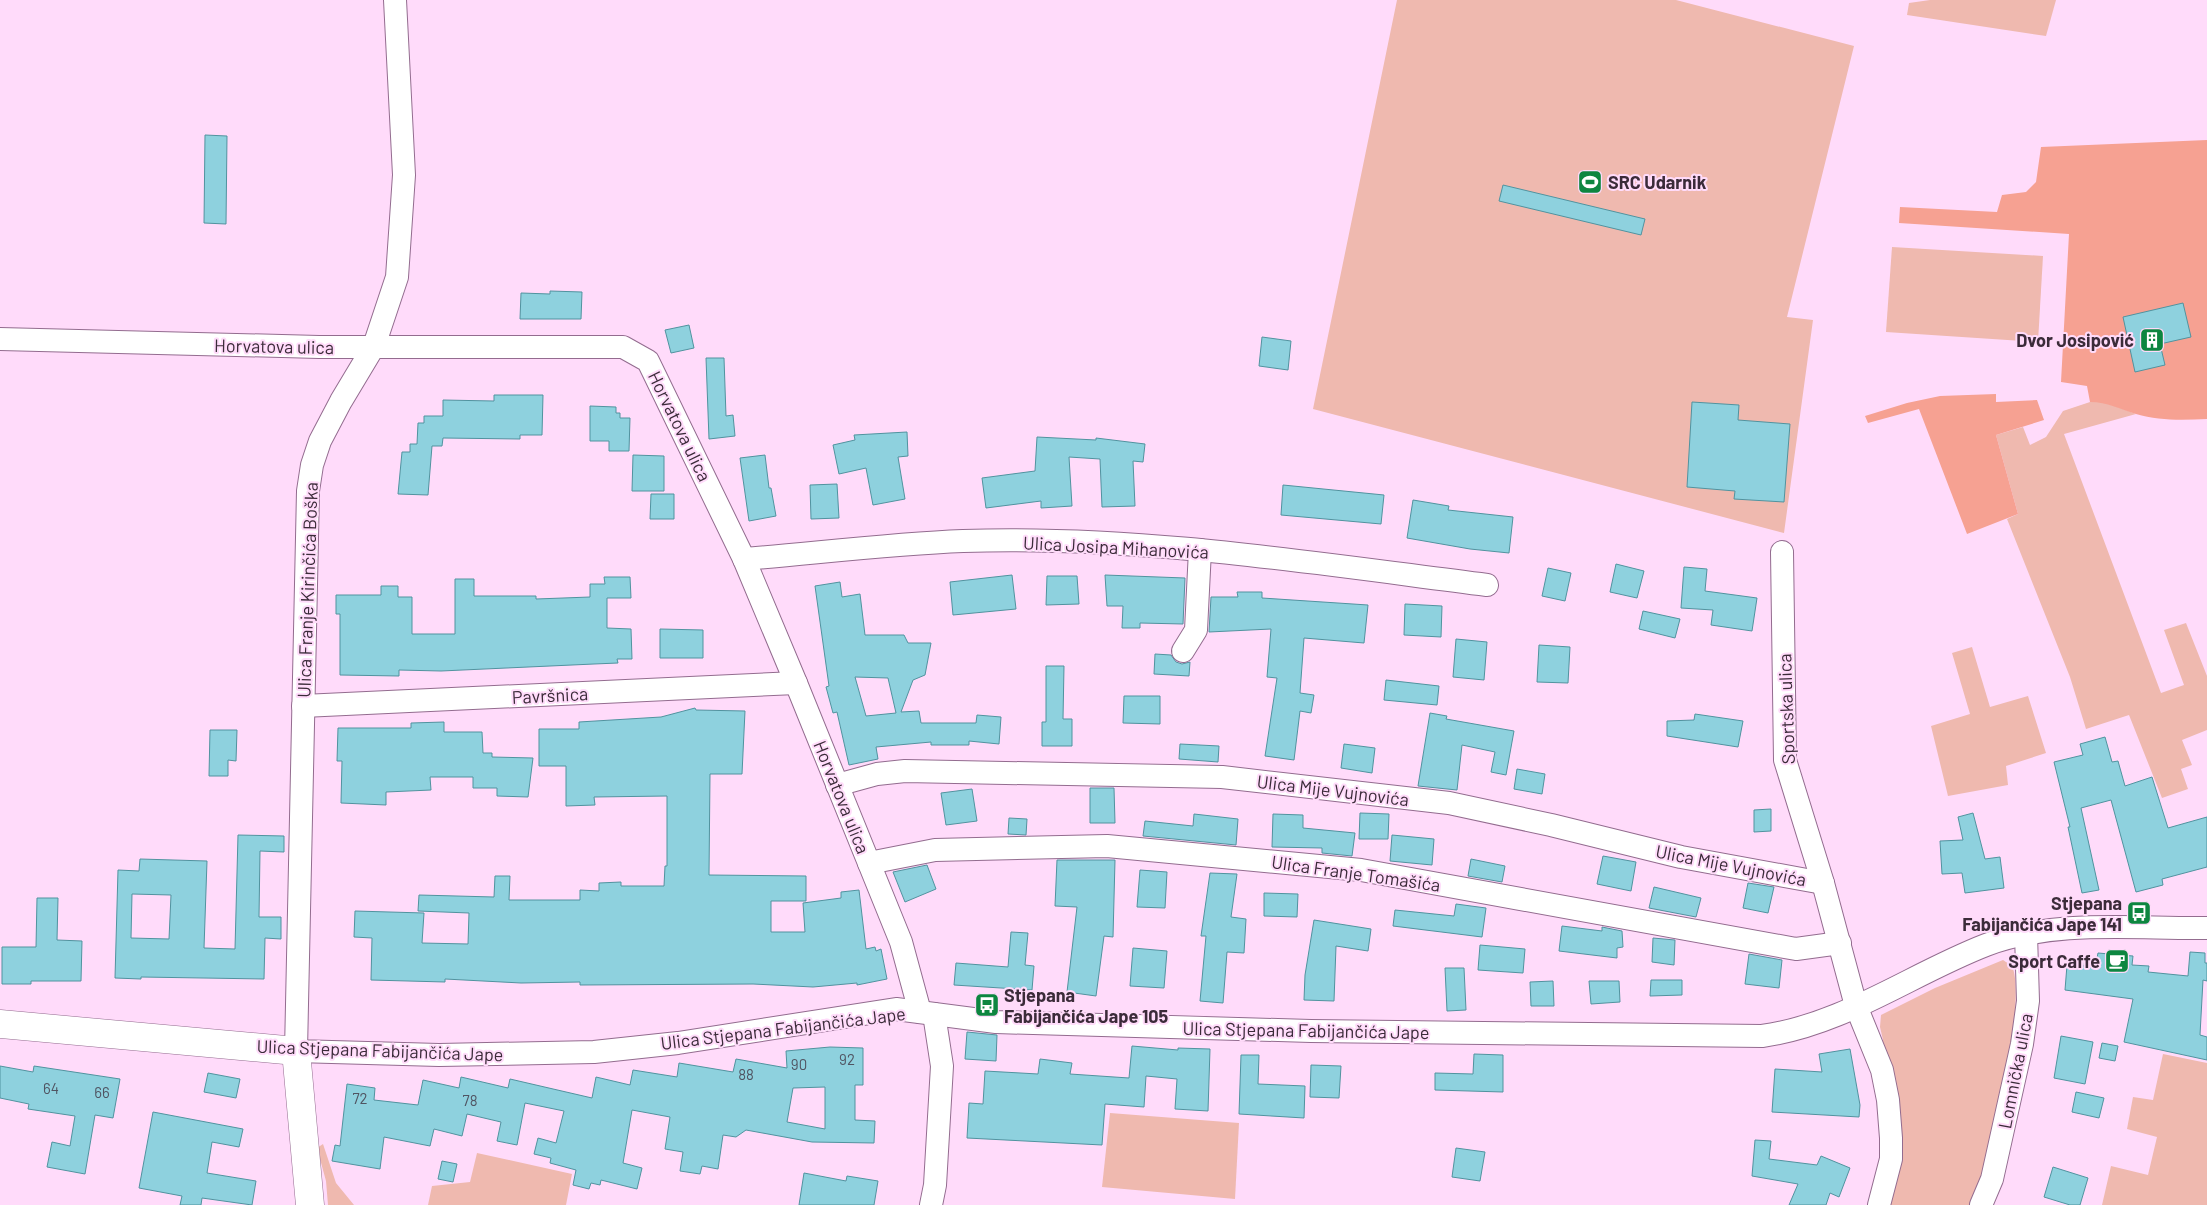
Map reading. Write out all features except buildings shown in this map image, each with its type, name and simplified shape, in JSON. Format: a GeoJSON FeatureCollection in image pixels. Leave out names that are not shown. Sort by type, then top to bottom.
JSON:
{"type":"FeatureCollection","features":[{"type":"Feature","properties":{"kind":"main road","name":"Ulica Stjepana Fabijančića Jape"},"geometry":{"type":"LineString","coordinates":[[0,1024],[296,1051]]}},
{"type":"Feature","properties":{"kind":"main road"},"geometry":{"type":"LineString","coordinates":[[296,1051],[310,1205]]}},
{"type":"Feature","properties":{"kind":"street","name":"Ulica Franje Kirinčića Boška"},"geometry":{"type":"LineString","coordinates":[[296,1051],[308,491],[312,464],[320,441],[341,401],[374,346],[397,277],[404,175],[395,0]]}},
{"type":"Feature","properties":{"kind":"street","name":"Horvatova ulica"},"geometry":{"type":"LineString","coordinates":[[0,339],[320,347],[622,347],[648,361],[744,559],[901,942],[927,1013],[942,1066],[935,1185],[931,1205]]}},
{"type":"Feature","properties":{"kind":"street","name":"Ulica Josipa Mihanovića"},"geometry":{"type":"LineString","coordinates":[[744,559],[963,541],[1071,542],[1200,550],[1487,585]]}},
{"type":"Feature","properties":{"kind":"street"},"geometry":{"type":"LineString","coordinates":[[1183,651],[1196,630],[1200,550]]}},
{"type":"Feature","properties":{"kind":"street","name":"Sportska ulica"},"geometry":{"type":"LineString","coordinates":[[1782,552],[1785,760],[1823,884],[1856,1006]]}},
{"type":"Feature","properties":{"kind":"street","name":"Pavršnica"},"geometry":{"type":"LineString","coordinates":[[303,706],[796,683]]}},
{"type":"Feature","properties":{"kind":"street","name":"Ulica Mije Vujnovića"},"geometry":{"type":"LineString","coordinates":[[837,785],[869,776],[905,771],[1222,777],[1449,804],[1550,825],[1681,858],[1823,884]]}},
{"type":"Feature","properties":{"kind":"street","name":"Ulica Franje Tomašića"},"geometry":{"type":"LineString","coordinates":[[869,864],[935,850],[1107,846],[1361,870],[1796,949],[1840,943]]}},
{"type":"Feature","properties":{"kind":"street","name":"Ulica Stjepana Fabijančića Jape"},"geometry":{"type":"LineString","coordinates":[[296,1051],[439,1055],[594,1052],[678,1043],[896,1010],[996,1022],[1291,1030],[1762,1036],[1800,1029],[1856,1006],[1986,946],[2026,934],[2077,929],[2207,928]]}},
{"type":"Feature","properties":{"kind":"street","name":"Lomnička ulica"},"geometry":{"type":"LineString","coordinates":[[1981,1205],[1992,1179],[2022,1044],[2028,1001],[2026,934]]}},
{"type":"Feature","properties":{"kind":"street"},"geometry":{"type":"LineString","coordinates":[[1856,1006],[1882,1070],[1888,1100],[1890,1159],[1880,1205]]}},
{"type":"Feature","properties":{"kind":"shaded area","name":"SRC Udarnik"},"geometry":{"type":"Polygon","coordinates":[[[1397,0],[1676,0],[1854,46],[1787,317],[1813,320],[1784,533],[1313,409],[1397,0]]]}},
{"type":"Feature","properties":{"kind":"shaded area"},"geometry":{"type":"Polygon","coordinates":[[[1930,0],[2056,0],[2046,36],[1907,15],[1909,3],[1930,0]]]}},
{"type":"Feature","properties":{"kind":"shaded area"},"geometry":{"type":"Polygon","coordinates":[[[2207,140],[2207,419],[2171,420],[2145,416],[2108,404],[2090,402],[2087,386],[2061,382],[2069,234],[1899,223],[1900,207],[1997,212],[2002,195],[2026,192],[2036,182],[2041,147],[2207,140]]]}},
{"type":"Feature","properties":{"kind":"shaded area"},"geometry":{"type":"Polygon","coordinates":[[[1892,247],[2043,256],[2038,342],[1886,332],[1892,247]]]}},
{"type":"Feature","properties":{"kind":"shaded area"},"geometry":{"type":"Polygon","coordinates":[[[1996,394],[1996,402],[2037,400],[2044,420],[1996,435],[2018,514],[1967,534],[1919,409],[1868,423],[1865,416],[1907,403],[1940,396],[1996,394]]]}},
{"type":"Feature","properties":{"kind":"shaded area"},"geometry":{"type":"Polygon","coordinates":[[[2090,402],[2105,402],[2136,414],[2064,434],[2161,693],[2184,685],[2164,630],[2186,623],[2207,676],[2207,730],[2182,740],[2192,765],[2181,769],[2188,789],[2162,798],[2129,715],[2086,729],[2070,677],[2007,519],[2018,514],[1996,435],[2023,427],[2030,445],[2046,437],[2063,411],[2090,402]]]}},
{"type":"Feature","properties":{"kind":"shaded area"},"geometry":{"type":"Polygon","coordinates":[[[1972,647],[1990,707],[2028,696],[2046,753],[2006,766],[2008,785],[1948,796],[1931,726],[1970,714],[1952,653],[1972,647]]]}},
{"type":"Feature","properties":{"kind":"shaded area"},"geometry":{"type":"Polygon","coordinates":[[[2003,960],[2012,967],[2015,979],[2016,998],[2012,1048],[1997,1132],[1972,1205],[1886,1205],[1881,1015],[1935,988],[2003,960]]]}},
{"type":"Feature","properties":{"kind":"shaded area"},"geometry":{"type":"Polygon","coordinates":[[[2163,1054],[2207,1063],[2207,1205],[2102,1205],[2111,1166],[2148,1175],[2157,1137],[2127,1129],[2133,1097],[2153,1100],[2163,1054]]]}},
{"type":"Feature","properties":{"kind":"shaded area"},"geometry":{"type":"Polygon","coordinates":[[[1110,1113],[1239,1123],[1235,1199],[1102,1187],[1110,1113]]]}},
{"type":"Feature","properties":{"kind":"shaded area"},"geometry":{"type":"Polygon","coordinates":[[[323,1144],[336,1183],[354,1205],[328,1205],[326,1181],[317,1148],[323,1144]]]}},
{"type":"Feature","properties":{"kind":"shaded area"},"geometry":{"type":"Polygon","coordinates":[[[477,1153],[572,1174],[566,1205],[428,1205],[432,1186],[470,1182],[477,1153]]]}},
{"type":"Feature","properties":{"kind":"place","name":"SRC Udarnik"},"geometry":{"type":"Point","coordinates":[1590,182]}},
{"type":"Feature","properties":{"kind":"place","name":"Dvor Josipović"},"geometry":{"type":"Point","coordinates":[2152,340]}},
{"type":"Feature","properties":{"kind":"place","name":"Stjepana Fabijančića Jape 141"},"geometry":{"type":"Point","coordinates":[2139,913]}},
{"type":"Feature","properties":{"kind":"place","name":"Sport Caffe"},"geometry":{"type":"Point","coordinates":[2117,961]}},
{"type":"Feature","properties":{"kind":"place","name":"Stjepana Fabijančića Jape 105"},"geometry":{"type":"Point","coordinates":[987,1005]}}]}
